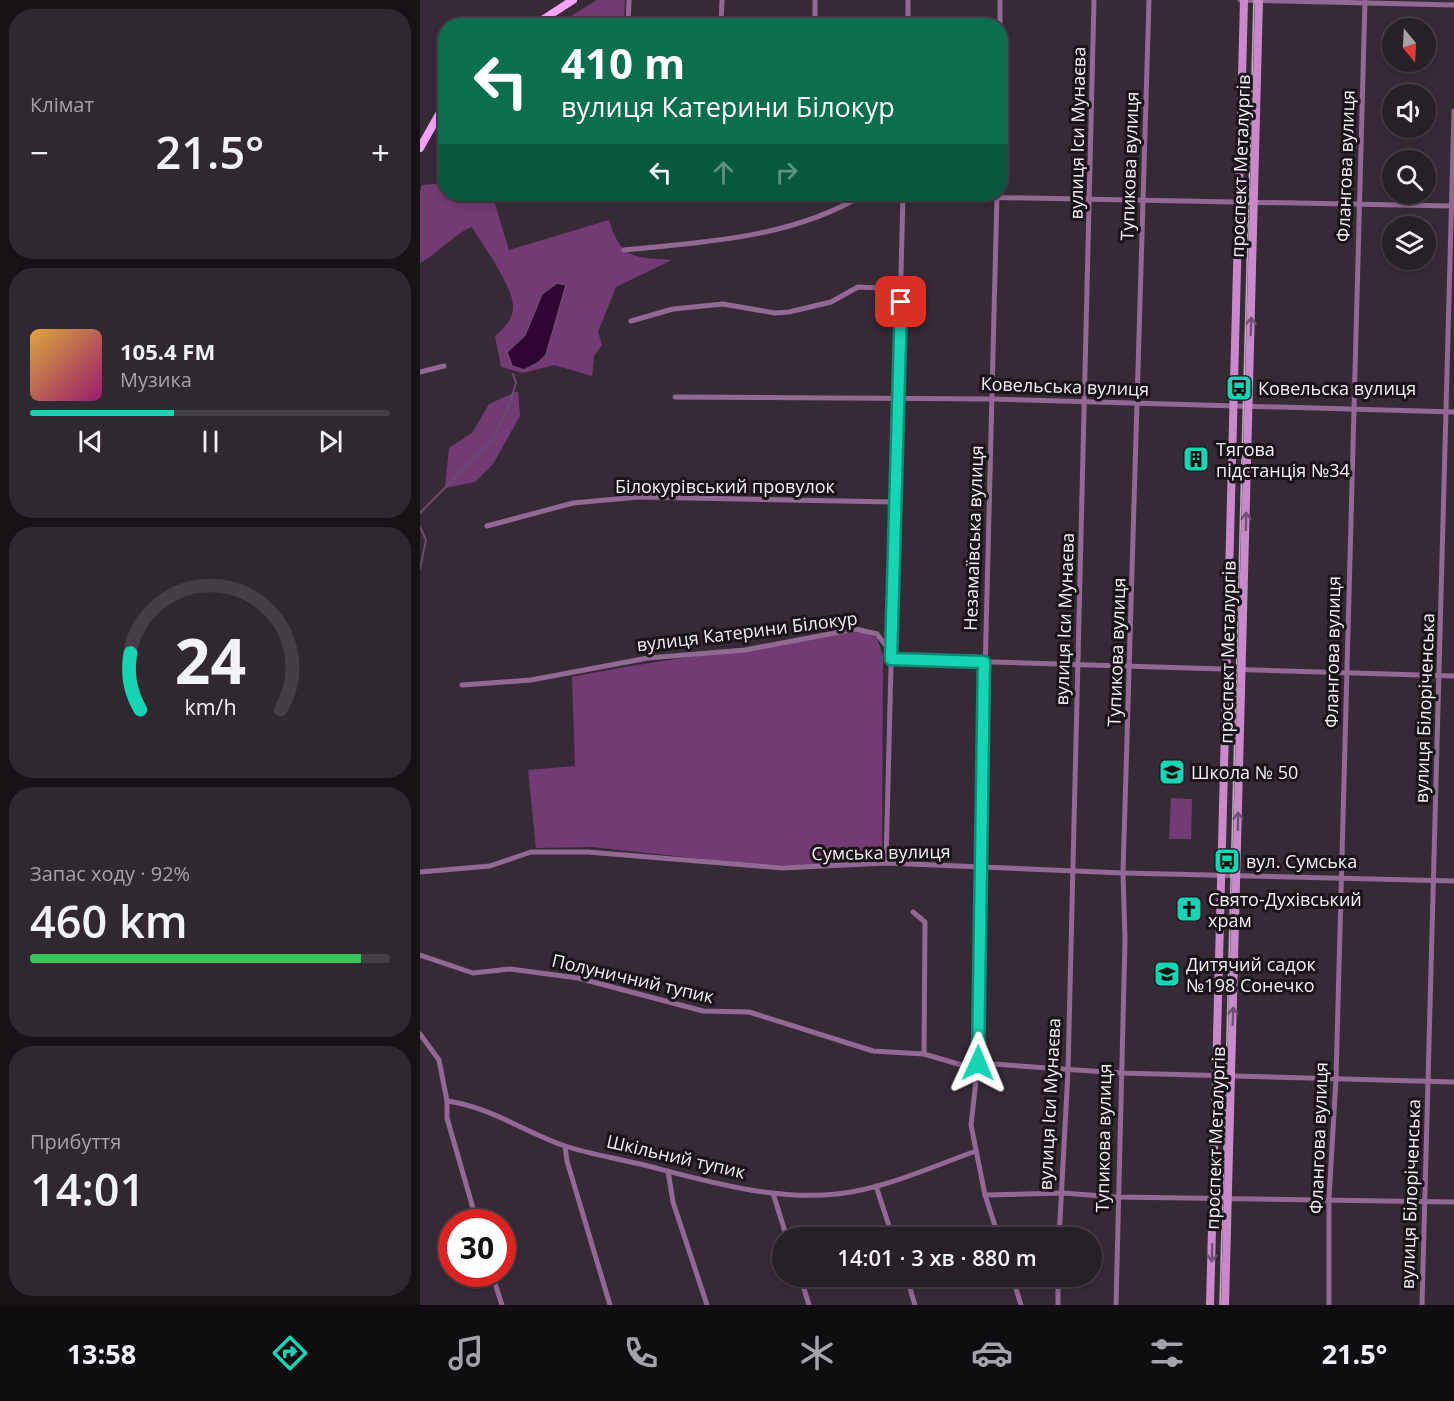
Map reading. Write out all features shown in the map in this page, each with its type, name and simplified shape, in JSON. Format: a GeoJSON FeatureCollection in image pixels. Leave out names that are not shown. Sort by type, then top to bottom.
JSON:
{"type":"FeatureCollection","features":[{"type":"Feature","properties":{"kind":"main road"},"geometry":{"type":"LineString","coordinates":[[545,18],[573,0]]}},
{"type":"Feature","properties":{"kind":"main road","name":"проспект Металургів"},"geometry":{"type":"LineString","coordinates":[[1210,1305],[1243,0]]}},
{"type":"Feature","properties":{"kind":"main road","name":"проспект Металургів"},"geometry":{"type":"LineString","coordinates":[[1225,1305],[1259,0]]}},
{"type":"Feature","properties":{"kind":"main road"},"geometry":{"type":"LineString","coordinates":[[420,148],[438,116]]}},
{"type":"Feature","properties":{"kind":"street"},"geometry":{"type":"LineString","coordinates":[[628,18],[629,0]]}},
{"type":"Feature","properties":{"kind":"street"},"geometry":{"type":"LineString","coordinates":[[721,18],[722,0]]}},
{"type":"Feature","properties":{"kind":"street"},"geometry":{"type":"LineString","coordinates":[[815,0],[815,18]]}},
{"type":"Feature","properties":{"kind":"street"},"geometry":{"type":"LineString","coordinates":[[908,0],[908,18]]}},
{"type":"Feature","properties":{"kind":"street"},"geometry":{"type":"LineString","coordinates":[[1000,0],[1000,18]]}},
{"type":"Feature","properties":{"kind":"street","name":"вулиця Іси Мунаєва"},"geometry":{"type":"LineString","coordinates":[[1059,1227],[1059,1201],[1063,1193],[1068,1071],[1095,0]]}},
{"type":"Feature","properties":{"kind":"street","name":"Тупикова вулиця"},"geometry":{"type":"LineString","coordinates":[[1116,1305],[1116,1197],[1125,940],[1123,873],[1131,668],[1149,0]]}},
{"type":"Feature","properties":{"kind":"street"},"geometry":{"type":"LineString","coordinates":[[1243,0],[1365,1],[1454,5]]}},
{"type":"Feature","properties":{"kind":"street","name":"Флангова вулиця"},"geometry":{"type":"LineString","coordinates":[[1329,1305],[1329,1198],[1336,1080],[1365,1]]}},
{"type":"Feature","properties":{"kind":"street","name":"вулиця Білоріченська"},"geometry":{"type":"LineString","coordinates":[[1422,1305],[1454,111]]}},
{"type":"Feature","properties":{"kind":"street"},"geometry":{"type":"LineString","coordinates":[[1008,195],[1453,206]]}},
{"type":"Feature","properties":{"kind":"street"},"geometry":{"type":"LineString","coordinates":[[624,250],[729,239],[821,217],[850,201]]}},
{"type":"Feature","properties":{"kind":"street"},"geometry":{"type":"LineString","coordinates":[[886,863],[903,201]]}},
{"type":"Feature","properties":{"kind":"street","name":"Незамаївська вулиця"},"geometry":{"type":"LineString","coordinates":[[995,1227],[985,1195],[971,1125],[978,1063],[984,662],[996,201]]}},
{"type":"Feature","properties":{"kind":"street"},"geometry":{"type":"LineString","coordinates":[[631,321],[674,309],[723,304],[782,312],[819,306],[858,287],[901,289]]}},
{"type":"Feature","properties":{"kind":"street"},"geometry":{"type":"LineString","coordinates":[[420,372],[444,366]]}},
{"type":"Feature","properties":{"kind":"street","name":"Ковельська вулиця"},"geometry":{"type":"LineString","coordinates":[[675,396],[899,397],[1454,412]]}},
{"type":"Feature","properties":{"kind":"street","name":"Білокурівський провулок"},"geometry":{"type":"LineString","coordinates":[[487,526],[573,503],[639,497],[894,502]]}},
{"type":"Feature","properties":{"kind":"street","name":"вулиця Катерини Білокур"},"geometry":{"type":"LineString","coordinates":[[462,685],[531,680],[648,658],[745,650],[856,629],[877,634],[887,647],[891,659]]}},
{"type":"Feature","properties":{"kind":"street"},"geometry":{"type":"LineString","coordinates":[[891,659],[1131,668],[1454,675]]}},
{"type":"Feature","properties":{"kind":"street","name":"Сумська вулиця"},"geometry":{"type":"LineString","coordinates":[[420,872],[490,866],[531,852],[588,852],[782,868],[886,863],[1123,873],[1454,881]]}},
{"type":"Feature","properties":{"kind":"street"},"geometry":{"type":"LineString","coordinates":[[913,912],[925,922],[924,1054]]}},
{"type":"Feature","properties":{"kind":"street","name":"Полуничний тупик"},"geometry":{"type":"LineString","coordinates":[[420,955],[473,974],[510,969],[578,978],[703,1011],[759,1014],[873,1051],[924,1054],[965,1066],[978,1063],[1068,1071],[1216,1077],[1454,1082]]}},
{"type":"Feature","properties":{"kind":"street"},"geometry":{"type":"LineString","coordinates":[[420,1034],[436,1054],[447,1101],[447,1118],[473,1209]]}},
{"type":"Feature","properties":{"kind":"street","name":"Шкільний тупик"},"geometry":{"type":"LineString","coordinates":[[447,1101],[469,1104],[493,1112],[565,1146],[773,1193],[839,1194],[876,1186],[976,1151]]}},
{"type":"Feature","properties":{"kind":"street"},"geometry":{"type":"LineString","coordinates":[[565,1146],[567,1161],[610,1305]]}},
{"type":"Feature","properties":{"kind":"street"},"geometry":{"type":"LineString","coordinates":[[668,1171],[674,1202],[707,1305]]}},
{"type":"Feature","properties":{"kind":"street"},"geometry":{"type":"LineString","coordinates":[[876,1186],[889,1227]]}},
{"type":"Feature","properties":{"kind":"street"},"geometry":{"type":"LineString","coordinates":[[773,1193],[784,1227]]}},
{"type":"Feature","properties":{"kind":"street"},"geometry":{"type":"LineString","coordinates":[[985,1195],[1063,1193],[1116,1197],[1329,1198],[1454,1202]]}},
{"type":"Feature","properties":{"kind":"street"},"geometry":{"type":"LineString","coordinates":[[496,1287],[502,1305]]}},
{"type":"Feature","properties":{"kind":"street"},"geometry":{"type":"LineString","coordinates":[[803,1287],[809,1305]]}},
{"type":"Feature","properties":{"kind":"street"},"geometry":{"type":"LineString","coordinates":[[909,1287],[915,1305]]}},
{"type":"Feature","properties":{"kind":"street"},"geometry":{"type":"LineString","coordinates":[[1015,1287],[1021,1305]]}},
{"type":"Feature","properties":{"kind":"street"},"geometry":{"type":"LineString","coordinates":[[1058,1287],[1058,1305]]}},
{"type":"Feature","properties":{"kind":"shaded area"},"geometry":{"type":"Polygon","coordinates":[[[597,0],[625,0],[624,18],[567,18],[597,0]]]}},
{"type":"Feature","properties":{"kind":"shaded area"},"geometry":{"type":"Polygon","coordinates":[[[438,184],[438,201],[494,201],[509,250],[609,220],[619,243],[631,254],[639,257],[672,260],[616,287],[598,332],[602,345],[594,356],[592,376],[554,365],[523,373],[501,367],[495,336],[511,317],[513,308],[509,290],[472,227],[420,263],[420,192],[422,185],[438,184]]]}},
{"type":"Feature","properties":{"kind":"shaded area"},"geometry":{"type":"Polygon","coordinates":[[[557,283],[566,285],[546,355],[538,363],[524,370],[512,366],[507,352],[525,335],[542,294],[557,283]]]}},
{"type":"Feature","properties":{"kind":"shaded area"},"geometry":{"type":"Polygon","coordinates":[[[518,391],[520,416],[493,464],[475,482],[445,488],[449,448],[472,433],[489,404],[518,391]]]}},
{"type":"Feature","properties":{"kind":"shaded area"},"geometry":{"type":"Polygon","coordinates":[[[861,631],[877,638],[883,656],[882,861],[809,867],[721,861],[592,847],[536,848],[528,770],[575,766],[572,677],[861,631]]]}},
{"type":"Feature","properties":{"kind":"shaded area"},"geometry":{"type":"Polygon","coordinates":[[[1171,798],[1192,799],[1191,839],[1169,839],[1171,798]]]}},
{"type":"Feature","properties":{"kind":"waterway"},"geometry":{"type":"LineString","coordinates":[[420,513],[494,438],[510,403],[516,383],[513,374]]}},
{"type":"Feature","properties":{"kind":"waterway"},"geometry":{"type":"LineString","coordinates":[[420,527],[426,540],[420,569]]}},
{"type":"Feature","properties":{"kind":"tram line"},"geometry":{"type":"LineString","coordinates":[[1220,1305],[1254,0]]}},
{"type":"Feature","properties":{"kind":"place","name":"Ковельска вулиця"},"geometry":{"type":"Point","coordinates":[1239,388]}},
{"type":"Feature","properties":{"kind":"place","name":"Тягова пiдстанцiя №34"},"geometry":{"type":"Point","coordinates":[1196,459]}},
{"type":"Feature","properties":{"kind":"place","name":"Школа № 50"},"geometry":{"type":"Point","coordinates":[1172,772]}},
{"type":"Feature","properties":{"kind":"place","name":"вул. Сумська"},"geometry":{"type":"Point","coordinates":[1227,861]}},
{"type":"Feature","properties":{"kind":"place","name":"Свято-Духівський храм"},"geometry":{"type":"Point","coordinates":[1189,909]}},
{"type":"Feature","properties":{"kind":"place","name":"Дитячий садок №198 Сонечко"},"geometry":{"type":"Point","coordinates":[1167,974]}},
{"type":"Feature","properties":{"kind":"route"},"geometry":{"type":"LineString","coordinates":[[901,302],[891,659],[984,662],[978,1063]]}}]}
